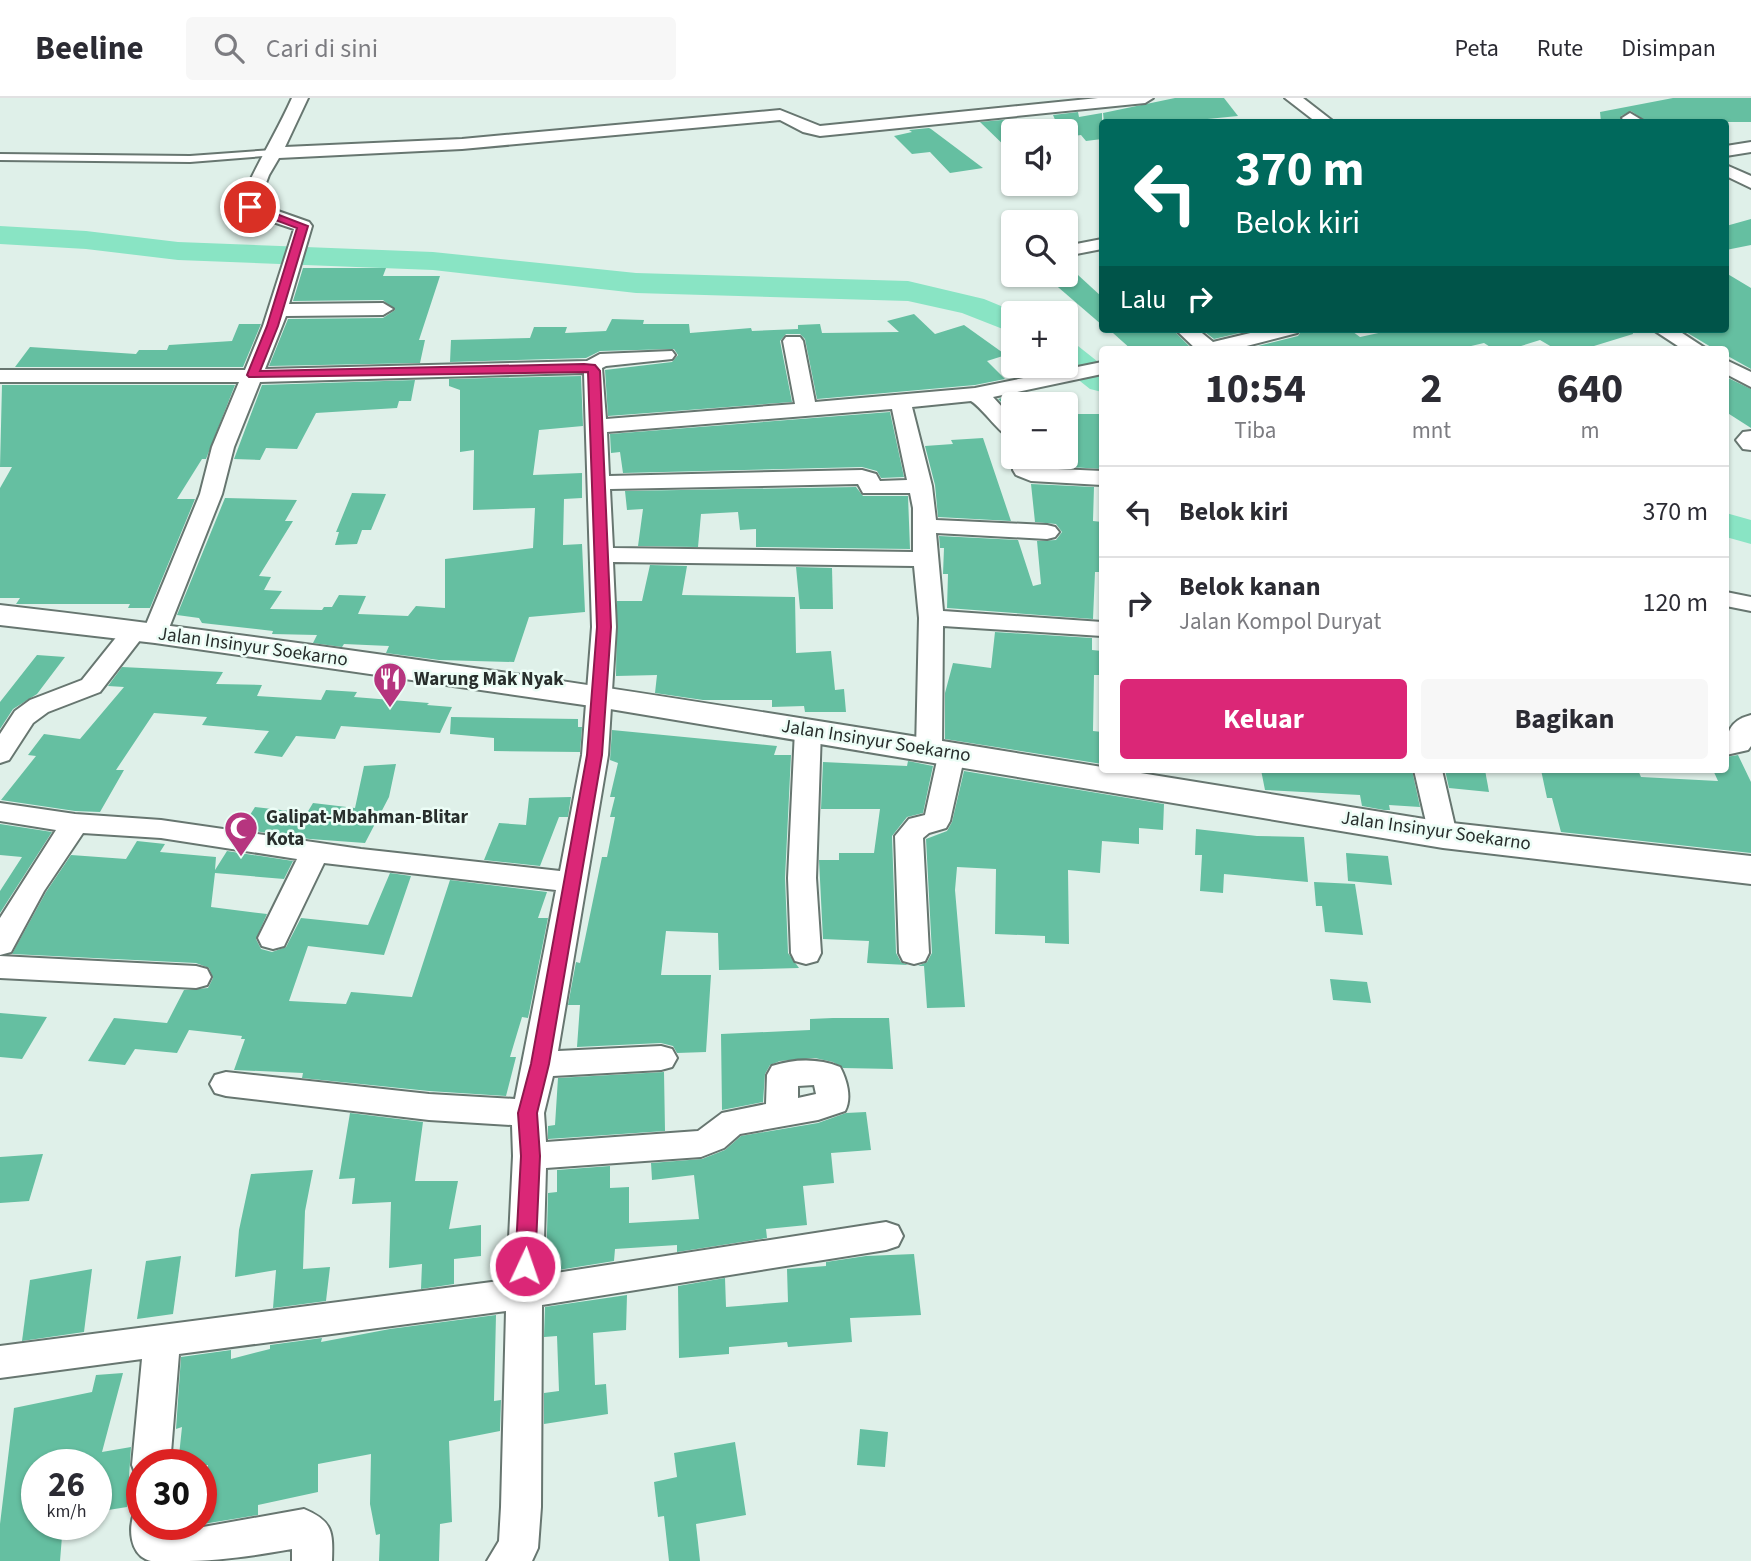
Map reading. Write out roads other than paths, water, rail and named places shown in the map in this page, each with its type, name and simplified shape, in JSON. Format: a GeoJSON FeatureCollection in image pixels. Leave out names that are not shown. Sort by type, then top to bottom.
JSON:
{"type":"FeatureCollection","features":[{"type":"Feature","properties":{"kind":"main road","name":"Jalan Insinyur Soekarno"},"geometry":{"type":"LineString","coordinates":[[0,615],[145,631],[598,696],[1443,835],[1751,870]]}},
{"type":"Feature","properties":{"kind":"street"},"geometry":{"type":"LineString","coordinates":[[0,754],[24,717],[39,706],[91,686],[145,631],[211,494],[223,447],[277,310],[302,232],[303,226],[250,207],[252,192],[285,133],[300,98]]}},
{"type":"Feature","properties":{"kind":"street"},"geometry":{"type":"LineString","coordinates":[[273,153],[462,144],[780,115],[789,116],[807,130],[820,131],[1145,98]]}},
{"type":"Feature","properties":{"kind":"street"},"geometry":{"type":"LineString","coordinates":[[1297,102],[1322,119]]}},
{"type":"Feature","properties":{"kind":"street"},"geometry":{"type":"LineString","coordinates":[[1729,151],[1751,147]]}},
{"type":"Feature","properties":{"kind":"street"},"geometry":{"type":"LineString","coordinates":[[1729,172],[1751,183]]}},
{"type":"Feature","properties":{"kind":"street"},"geometry":{"type":"LineString","coordinates":[[277,310],[383,309]]}},
{"type":"Feature","properties":{"kind":"street"},"geometry":{"type":"LineString","coordinates":[[1190,333],[1204,346]]}},
{"type":"Feature","properties":{"kind":"street"},"geometry":{"type":"LineString","coordinates":[[1224,346],[1275,333]]}},
{"type":"Feature","properties":{"kind":"street"},"geometry":{"type":"LineString","coordinates":[[1669,333],[1691,346]]}},
{"type":"Feature","properties":{"kind":"street"},"geometry":{"type":"LineString","coordinates":[[793,341],[806,408]]}},
{"type":"Feature","properties":{"kind":"street"},"geometry":{"type":"LineString","coordinates":[[0,376],[171,378],[591,368],[600,359],[665,355]]}},
{"type":"Feature","properties":{"kind":"street"},"geometry":{"type":"LineString","coordinates":[[507,1561],[518,1548],[521,1507],[524,1293],[530,1156],[528,1113],[540,1064],[595,755],[604,627],[598,426],[594,371],[591,368]]}},
{"type":"Feature","properties":{"kind":"street"},"geometry":{"type":"LineString","coordinates":[[1729,368],[1751,381]]}},
{"type":"Feature","properties":{"kind":"street"},"geometry":{"type":"LineString","coordinates":[[598,426],[806,408],[901,403],[975,394],[1099,369]]}},
{"type":"Feature","properties":{"kind":"street"},"geometry":{"type":"LineString","coordinates":[[975,394],[1001,416]]}},
{"type":"Feature","properties":{"kind":"street"},"geometry":{"type":"LineString","coordinates":[[901,403],[921,486],[940,752],[938,817],[936,821],[919,826],[909,836],[914,953]]}},
{"type":"Feature","properties":{"kind":"street"},"geometry":{"type":"LineString","coordinates":[[1751,437],[1747,440],[1751,444]]}},
{"type":"Feature","properties":{"kind":"street"},"geometry":{"type":"LineString","coordinates":[[1024,469],[1031,474],[1099,478]]}},
{"type":"Feature","properties":{"kind":"street"},"geometry":{"type":"LineString","coordinates":[[598,484],[862,477],[868,479],[871,488],[921,486]]}},
{"type":"Feature","properties":{"kind":"street"},"geometry":{"type":"LineString","coordinates":[[925,526],[1047,532]]}},
{"type":"Feature","properties":{"kind":"street"},"geometry":{"type":"LineString","coordinates":[[601,555],[925,559]]}},
{"type":"Feature","properties":{"kind":"street"},"geometry":{"type":"LineString","coordinates":[[1729,600],[1751,604]]}},
{"type":"Feature","properties":{"kind":"street"},"geometry":{"type":"LineString","coordinates":[[931,618],[1099,629]]}},
{"type":"Feature","properties":{"kind":"street"},"geometry":{"type":"LineString","coordinates":[[1729,746],[1740,744],[1741,729],[1751,723]]}},
{"type":"Feature","properties":{"kind":"street"},"geometry":{"type":"LineString","coordinates":[[806,953],[802,878],[808,730]]}},
{"type":"Feature","properties":{"kind":"street"},"geometry":{"type":"LineString","coordinates":[[1429,773],[1443,835]]}},
{"type":"Feature","properties":{"kind":"street"},"geometry":{"type":"LineString","coordinates":[[0,812],[75,823],[161,829],[315,852],[571,883]]}},
{"type":"Feature","properties":{"kind":"street"},"geometry":{"type":"LineString","coordinates":[[0,944],[32,887],[75,823]]}},
{"type":"Feature","properties":{"kind":"street"},"geometry":{"type":"LineString","coordinates":[[273,938],[315,852]]}},
{"type":"Feature","properties":{"kind":"street"},"geometry":{"type":"LineString","coordinates":[[0,967],[196,977]]}},
{"type":"Feature","properties":{"kind":"street"},"geometry":{"type":"LineString","coordinates":[[540,1064],[661,1058]]}},
{"type":"Feature","properties":{"kind":"street"},"geometry":{"type":"LineString","coordinates":[[226,1084],[429,1107],[528,1113]]}},
{"type":"Feature","properties":{"kind":"street"},"geometry":{"type":"LineString","coordinates":[[530,1156],[701,1144],[713,1141],[728,1124],[784,1111]]}},
{"type":"Feature","properties":{"kind":"street"},"geometry":{"type":"LineString","coordinates":[[0,1368],[0,1362],[524,1293],[886,1236]]}},
{"type":"Feature","properties":{"kind":"street"},"geometry":{"type":"LineString","coordinates":[[152,1449],[162,1341]]}},
{"type":"Feature","properties":{"kind":"street"},"geometry":{"type":"LineString","coordinates":[[154,1540],[169,1552],[304,1528],[313,1536],[312,1561]]}},
{"type":"Feature","properties":{"kind":"lane"},"geometry":{"type":"LineString","coordinates":[[0,157],[190,159],[273,153]]}},
{"type":"Feature","properties":{"kind":"waterway"},"geometry":{"type":"LineString","coordinates":[[0,235],[86,240],[178,251],[433,261],[636,283],[908,291],[973,306],[1001,318]]}},
{"type":"Feature","properties":{"kind":"waterway"},"geometry":{"type":"LineString","coordinates":[[1078,363],[1099,380]]}},
{"type":"Feature","properties":{"kind":"waterway"},"geometry":{"type":"LineString","coordinates":[[1729,526],[1751,532]]}},
{"type":"Feature","properties":{"kind":"place","name":"Warung Mak Nyak"},"geometry":{"type":"Point","coordinates":[390,709]}},
{"type":"Feature","properties":{"kind":"place","name":"Galipat-Mbahman-Blitar Kota"},"geometry":{"type":"Point","coordinates":[241,858]}}]}
